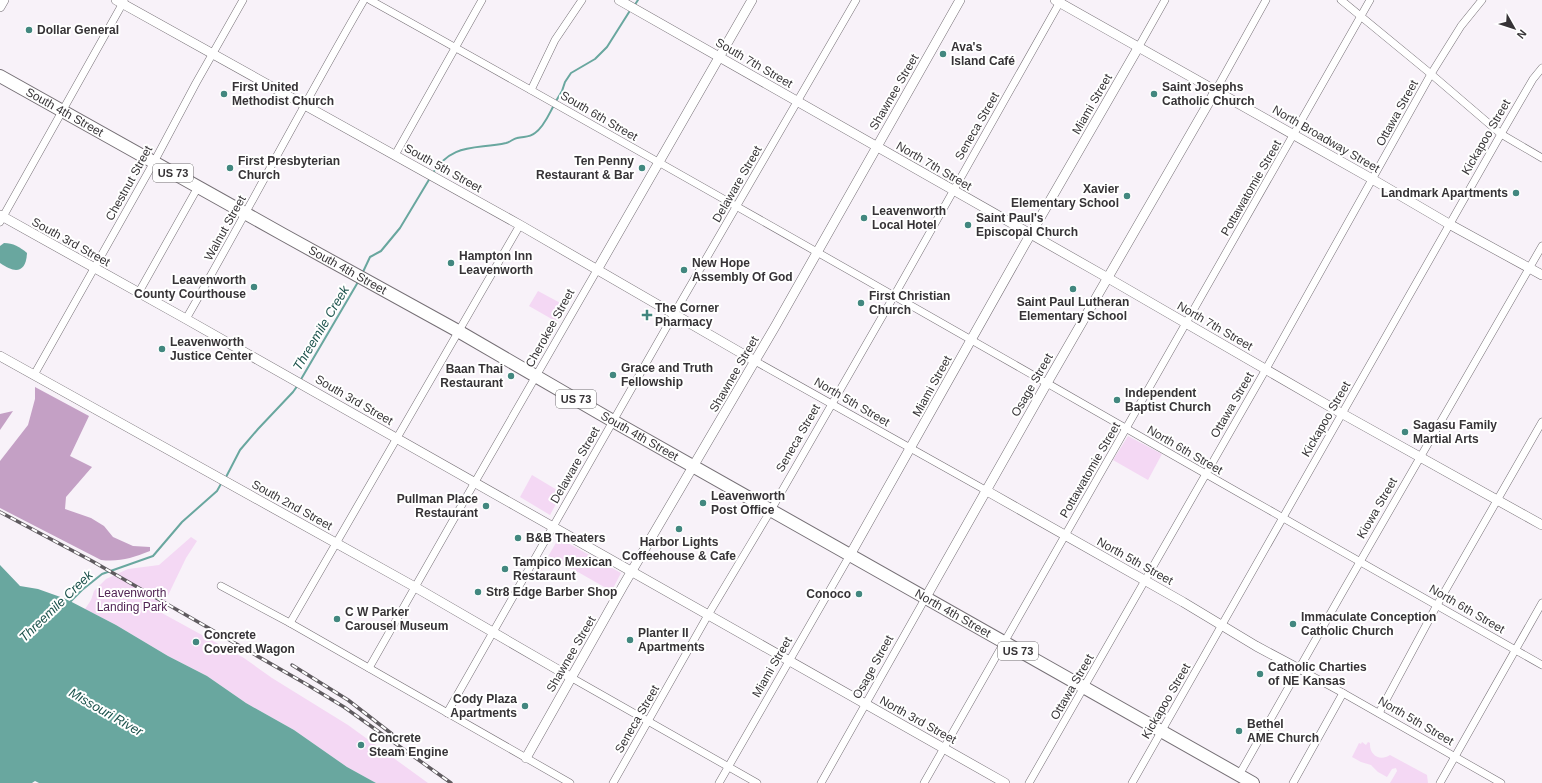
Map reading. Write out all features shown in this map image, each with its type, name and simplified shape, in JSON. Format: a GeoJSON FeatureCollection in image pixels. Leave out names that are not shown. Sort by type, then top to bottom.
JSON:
{"type":"FeatureCollection","features":[{"type":"Feature","properties":{"kind":"highway","name":"South 4th Street"},"geometry":{"type":"LineString","coordinates":[[0,76],[246,214],[348,269],[694,466]]}},
{"type":"Feature","properties":{"kind":"highway","name":"North 4th Street"},"geometry":{"type":"LineString","coordinates":[[694,466],[926,597],[1004,643],[1162,731],[1237,779],[1253,783]]}},
{"type":"Feature","properties":{"kind":"street"},"geometry":{"type":"LineString","coordinates":[[0,7],[4,0]]}},
{"type":"Feature","properties":{"kind":"street","name":"Chestnut Street"},"geometry":{"type":"LineString","coordinates":[[34,375],[243,0]]}},
{"type":"Feature","properties":{"kind":"street","name":"Walnut Street"},"geometry":{"type":"LineString","coordinates":[[186,319],[246,214],[364,0]]}},
{"type":"Feature","properties":{"kind":"street","name":"South 6th Street"},"geometry":{"type":"LineString","coordinates":[[370,0],[817,253]]}},
{"type":"Feature","properties":{"kind":"street"},"geometry":{"type":"LineString","coordinates":[[395,155],[482,0]]}},
{"type":"Feature","properties":{"kind":"street"},"geometry":{"type":"LineString","coordinates":[[531,90],[555,40],[582,0]]}},
{"type":"Feature","properties":{"kind":"street","name":"South 7th Street"},"geometry":{"type":"LineString","coordinates":[[619,0],[798,101],[877,148]]}},
{"type":"Feature","properties":{"kind":"street","name":"Cherokee Street"},"geometry":{"type":"LineString","coordinates":[[369,668],[474,482],[537,376],[752,0]]}},
{"type":"Feature","properties":{"kind":"street","name":"Delaware Street"},"geometry":{"type":"LineString","coordinates":[[447,713],[674,314],[856,0]]}},
{"type":"Feature","properties":{"kind":"street","name":"Shawnee Street"},"geometry":{"type":"LineString","coordinates":[[526,758],[632,571],[817,253],[960,0]]}},
{"type":"Feature","properties":{"kind":"street","name":"Miami Street"},"geometry":{"type":"LineString","coordinates":[[719,783],[1165,0]]}},
{"type":"Feature","properties":{"kind":"street","name":"Osage Street"},"geometry":{"type":"LineString","coordinates":[[821,783],[1266,0]]}},
{"type":"Feature","properties":{"kind":"street"},"geometry":{"type":"LineString","coordinates":[[1340,0],[1431,74],[1501,134],[1542,158]]}},
{"type":"Feature","properties":{"kind":"street","name":"Pottawatomie Street"},"geometry":{"type":"LineString","coordinates":[[924,783],[1370,0]]}},
{"type":"Feature","properties":{"kind":"street","name":"Ottawa Street"},"geometry":{"type":"LineString","coordinates":[[1029,783],[1266,369],[1431,74],[1461,26],[1482,0]]}},
{"type":"Feature","properties":{"kind":"street"},"geometry":{"type":"LineString","coordinates":[[1,218],[63,111],[121,1]]}},
{"type":"Feature","properties":{"kind":"street","name":"South 5th Street"},"geometry":{"type":"LineString","coordinates":[[121,1],[212,54],[520,225],[755,361]]}},
{"type":"Feature","properties":{"kind":"street","name":"North Broadway Street"},"geometry":{"type":"LineString","coordinates":[[1059,1],[1138,48],[1216,90],[1449,224],[1542,275]]}},
{"type":"Feature","properties":{"kind":"street","name":"Seneca Street"},"geometry":{"type":"LineString","coordinates":[[613,783],[708,615],[771,510],[830,404],[894,296],[1059,1]]}},
{"type":"Feature","properties":{"kind":"street","name":"Kickapoo Street"},"geometry":{"type":"LineString","coordinates":[[1132,783],[1449,224],[1533,79],[1542,68]]}},
{"type":"Feature","properties":{"kind":"street","name":"North 7th Street"},"geometry":{"type":"LineString","coordinates":[[877,148],[1031,234],[1342,413],[1542,525]]}},
{"type":"Feature","properties":{"kind":"street"},"geometry":{"type":"LineString","coordinates":[[139,292],[198,186]]}},
{"type":"Feature","properties":{"kind":"street","name":"South 3rd Street"},"geometry":{"type":"LineString","coordinates":[[1,218],[139,292],[632,571]]}},
{"type":"Feature","properties":{"kind":"street"},"geometry":{"type":"LineString","coordinates":[[290,624],[520,225]]}},
{"type":"Feature","properties":{"kind":"street","name":"Kiowa Street"},"geometry":{"type":"LineString","coordinates":[[1237,779],[1360,561],[1542,246]]}},
{"type":"Feature","properties":{"kind":"street","name":"North 6th Street"},"geometry":{"type":"LineString","coordinates":[[817,253],[1542,665]]}},
{"type":"Feature","properties":{"kind":"street","name":"South 2nd Street"},"geometry":{"type":"LineString","coordinates":[[0,356],[415,587],[572,678]]}},
{"type":"Feature","properties":{"kind":"street","name":"North 5th Street"},"geometry":{"type":"LineString","coordinates":[[755,361],[1146,580],[1221,626],[1379,713],[1501,783]]}},
{"type":"Feature","properties":{"kind":"street"},"geometry":{"type":"LineString","coordinates":[[1379,713],[1437,605],[1542,422]]}},
{"type":"Feature","properties":{"kind":"street","name":"North 3rd Street"},"geometry":{"type":"LineString","coordinates":[[632,571],[1004,783]]}},
{"type":"Feature","properties":{"kind":"street"},"geometry":{"type":"LineString","coordinates":[[220,586],[369,668],[570,783]]}},
{"type":"Feature","properties":{"kind":"street"},"geometry":{"type":"LineString","coordinates":[[1440,783],[1542,603]]}},
{"type":"Feature","properties":{"kind":"street"},"geometry":{"type":"LineString","coordinates":[[572,678],[757,783]]}},
{"type":"Feature","properties":{"kind":"street"},"geometry":{"type":"LineString","coordinates":[[1293,783],[1343,693]]}},
{"type":"Feature","properties":{"kind":"green space"},"geometry":{"type":"Polygon","coordinates":[[[538,291],[566,306],[557,322],[529,306],[538,291]]]}},
{"type":"Feature","properties":{"kind":"green space"},"geometry":{"type":"Polygon","coordinates":[[[1128,436],[1162,454],[1148,480],[1113,460],[1128,436]]]}},
{"type":"Feature","properties":{"kind":"green space"},"geometry":{"type":"Polygon","coordinates":[[[532,475],[562,493],[550,515],[520,497],[532,475]]]}},
{"type":"Feature","properties":{"kind":"green space","name":"Leavenworth Landing Park"},"geometry":{"type":"Polygon","coordinates":[[[191,537],[197,541],[186,558],[160,612],[244,658],[272,678],[348,725],[428,783],[376,783],[347,767],[294,730],[246,703],[207,676],[168,656],[116,625],[85,609],[91,600],[94,591],[106,579],[128,569],[159,565],[191,537]]]}},
{"type":"Feature","properties":{"kind":"green space"},"geometry":{"type":"Polygon","coordinates":[[[559,538],[621,573],[610,594],[604,593],[606,588],[578,572],[576,576],[573,575],[575,571],[549,556],[541,571],[544,575],[541,576],[538,574],[557,541],[559,542],[559,538]]]}},
{"type":"Feature","properties":{"kind":"green space"},"geometry":{"type":"Polygon","coordinates":[[[1362,742],[1366,745],[1368,742],[1370,743],[1371,751],[1376,756],[1383,758],[1390,755],[1427,775],[1428,783],[1390,783],[1397,771],[1396,768],[1392,769],[1387,777],[1378,772],[1371,765],[1352,757],[1359,743],[1361,744],[1362,742]]]}},
{"type":"Feature","properties":{"kind":"shaded area"},"geometry":{"type":"Polygon","coordinates":[[[35,387],[89,416],[70,456],[92,467],[66,497],[65,509],[91,518],[104,526],[113,537],[133,546],[150,547],[150,551],[126,559],[101,560],[0,508],[0,461],[28,425],[35,399],[35,387]]]}},
{"type":"Feature","properties":{"kind":"shaded area"},"geometry":{"type":"Polygon","coordinates":[[[13,411],[0,430],[0,414],[13,411]]]}},
{"type":"Feature","properties":{"kind":"water"},"geometry":{"type":"Polygon","coordinates":[[[4,243],[16,246],[27,253],[26,260],[22,268],[14,270],[0,263],[0,246],[4,243]]]}},
{"type":"Feature","properties":{"kind":"water","name":"Missouri River"},"geometry":{"type":"Polygon","coordinates":[[[0,565],[20,586],[38,589],[66,599],[116,625],[168,656],[207,676],[246,703],[294,730],[347,767],[376,783],[39,783],[35,781],[32,783],[0,783],[0,565]]]}},
{"type":"Feature","properties":{"kind":"waterway","name":"Threemile Creek"},"geometry":{"type":"LineString","coordinates":[[634,6],[638,0]]}},
{"type":"Feature","properties":{"kind":"waterway","name":"Threemile Creek"},"geometry":{"type":"LineString","coordinates":[[556,101],[571,73],[595,59],[607,47],[631,9]]}},
{"type":"Feature","properties":{"kind":"waterway","name":"Threemile Creek"},"geometry":{"type":"LineString","coordinates":[[432,174],[440,164],[456,152],[474,147],[506,143],[517,138],[533,135],[544,124],[554,105]]}},
{"type":"Feature","properties":{"kind":"waterway","name":"Threemile Creek"},"geometry":{"type":"LineString","coordinates":[[362,274],[370,257],[381,251],[400,228],[430,178]]}},
{"type":"Feature","properties":{"kind":"waterway","name":"Threemile Creek"},"geometry":{"type":"LineString","coordinates":[[300,381],[358,282]]}},
{"type":"Feature","properties":{"kind":"waterway","name":"Threemile Creek"},"geometry":{"type":"LineString","coordinates":[[225,479],[240,450],[298,385]]}},
{"type":"Feature","properties":{"kind":"waterway","name":"Threemile Creek"},"geometry":{"type":"LineString","coordinates":[[69,603],[102,574],[153,556],[182,522],[217,491],[222,482]]}},
{"type":"Feature","properties":{"kind":"railway"},"geometry":{"type":"LineString","coordinates":[[0,512],[92,561],[306,684],[344,707],[451,783]]}},
{"type":"Feature","properties":{"kind":"railway"},"geometry":{"type":"LineString","coordinates":[[292,665],[348,700],[392,734]]}},
{"type":"Feature","properties":{"kind":"place","name":"Dollar General"},"geometry":{"type":"Point","coordinates":[29,30]}},
{"type":"Feature","properties":{"kind":"place","name":"Ava's Island Café"},"geometry":{"type":"Point","coordinates":[943,54]}},
{"type":"Feature","properties":{"kind":"place","name":"First United Methodist Church"},"geometry":{"type":"Point","coordinates":[224,94]}},
{"type":"Feature","properties":{"kind":"place","name":"Saint Josephs Catholic Church"},"geometry":{"type":"Point","coordinates":[1154,94]}},
{"type":"Feature","properties":{"kind":"place","name":"First Presbyterian Church"},"geometry":{"type":"Point","coordinates":[230,168]}},
{"type":"Feature","properties":{"kind":"place","name":"Ten Penny Restaurant & Bar"},"geometry":{"type":"Point","coordinates":[642,168]}},
{"type":"Feature","properties":{"kind":"place","name":"Landmark Apartments"},"geometry":{"type":"Point","coordinates":[1516,193]}},
{"type":"Feature","properties":{"kind":"place","name":"Xavier Elementary School"},"geometry":{"type":"Point","coordinates":[1127,196]}},
{"type":"Feature","properties":{"kind":"place","name":"Leavenworth Local Hotel"},"geometry":{"type":"Point","coordinates":[864,218]}},
{"type":"Feature","properties":{"kind":"place","name":"Saint Paul's Episcopal Church"},"geometry":{"type":"Point","coordinates":[968,225]}},
{"type":"Feature","properties":{"kind":"place","name":"Hampton Inn Leavenworth"},"geometry":{"type":"Point","coordinates":[451,263]}},
{"type":"Feature","properties":{"kind":"place","name":"New Hope Assembly Of God"},"geometry":{"type":"Point","coordinates":[684,270]}},
{"type":"Feature","properties":{"kind":"place","name":"Leavenworth County Courthouse"},"geometry":{"type":"Point","coordinates":[254,287]}},
{"type":"Feature","properties":{"kind":"place","name":"Saint Paul Lutheran Elementary School"},"geometry":{"type":"Point","coordinates":[1073,289]}},
{"type":"Feature","properties":{"kind":"place","name":"First Christian Church"},"geometry":{"type":"Point","coordinates":[861,303]}},
{"type":"Feature","properties":{"kind":"place","name":"The Corner Pharmacy"},"geometry":{"type":"Point","coordinates":[647,315]}},
{"type":"Feature","properties":{"kind":"place","name":"Leavenworth Justice Center"},"geometry":{"type":"Point","coordinates":[162,349]}},
{"type":"Feature","properties":{"kind":"place","name":"Grace and Truth Fellowship"},"geometry":{"type":"Point","coordinates":[613,375]}},
{"type":"Feature","properties":{"kind":"place","name":"Baan Thai Restaurant"},"geometry":{"type":"Point","coordinates":[511,376]}},
{"type":"Feature","properties":{"kind":"place","name":"Independent Baptist Church"},"geometry":{"type":"Point","coordinates":[1117,400]}},
{"type":"Feature","properties":{"kind":"place","name":"Sagasu Family Martial Arts"},"geometry":{"type":"Point","coordinates":[1405,432]}},
{"type":"Feature","properties":{"kind":"place","name":"Leavenworth Post Office"},"geometry":{"type":"Point","coordinates":[703,503]}},
{"type":"Feature","properties":{"kind":"place","name":"Pullman Place Restaurant"},"geometry":{"type":"Point","coordinates":[486,506]}},
{"type":"Feature","properties":{"kind":"place","name":"Harbor Lights Coffeehouse & Cafe"},"geometry":{"type":"Point","coordinates":[679,529]}},
{"type":"Feature","properties":{"kind":"place","name":"B&B Theaters"},"geometry":{"type":"Point","coordinates":[518,538]}},
{"type":"Feature","properties":{"kind":"place","name":"Tampico Mexican Restaraunt"},"geometry":{"type":"Point","coordinates":[505,569]}},
{"type":"Feature","properties":{"kind":"place","name":"Str8 Edge Barber Shop"},"geometry":{"type":"Point","coordinates":[478,592]}},
{"type":"Feature","properties":{"kind":"place","name":"Conoco"},"geometry":{"type":"Point","coordinates":[859,594]}},
{"type":"Feature","properties":{"kind":"place","name":"C W Parker Carousel Museum"},"geometry":{"type":"Point","coordinates":[337,619]}},
{"type":"Feature","properties":{"kind":"place","name":"Immaculate Conception Catholic Church"},"geometry":{"type":"Point","coordinates":[1293,624]}},
{"type":"Feature","properties":{"kind":"place","name":"Planter II Apartments"},"geometry":{"type":"Point","coordinates":[630,640]}},
{"type":"Feature","properties":{"kind":"place","name":"Concrete Covered Wagon"},"geometry":{"type":"Point","coordinates":[196,642]}},
{"type":"Feature","properties":{"kind":"place","name":"Catholic Charties of NE Kansas"},"geometry":{"type":"Point","coordinates":[1260,674]}},
{"type":"Feature","properties":{"kind":"place","name":"Cody Plaza Apartments"},"geometry":{"type":"Point","coordinates":[525,706]}},
{"type":"Feature","properties":{"kind":"place","name":"Bethel AME Church"},"geometry":{"type":"Point","coordinates":[1239,731]}},
{"type":"Feature","properties":{"kind":"place","name":"Concrete Steam Engine"},"geometry":{"type":"Point","coordinates":[361,745]}}]}
